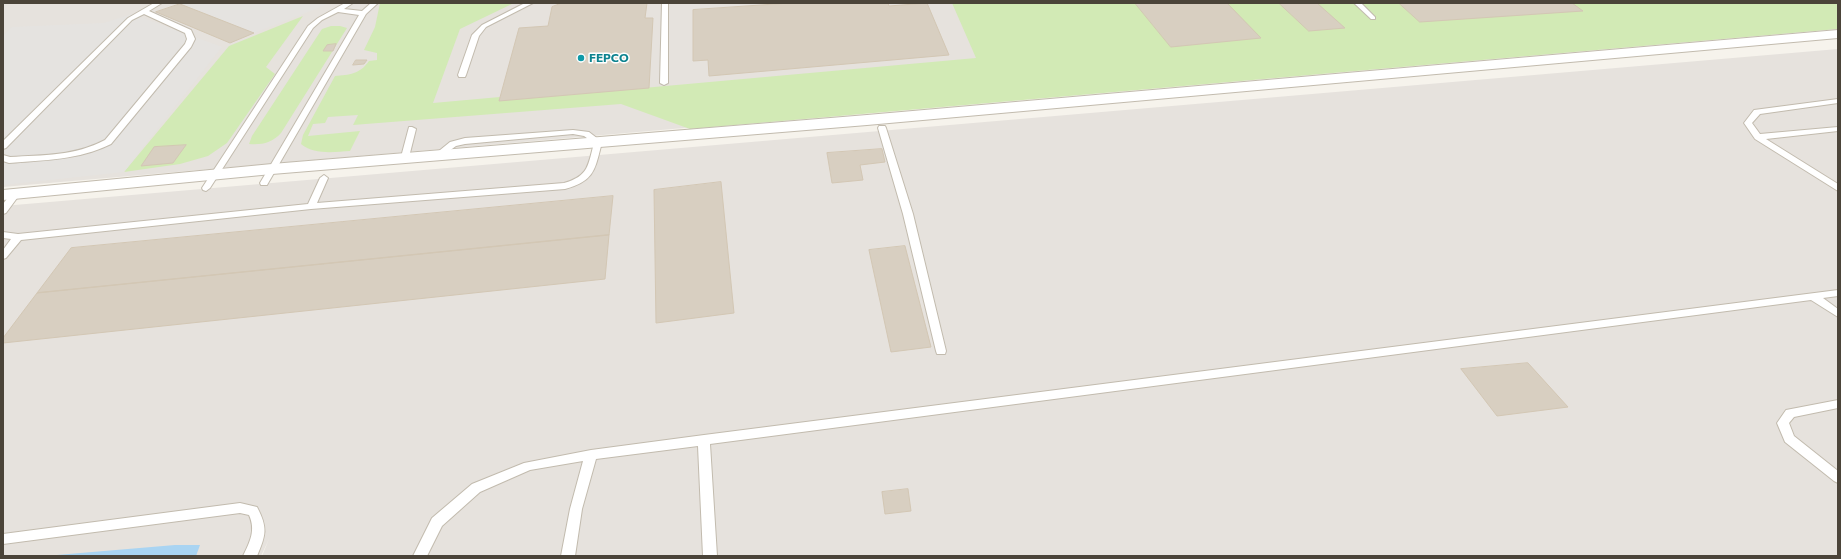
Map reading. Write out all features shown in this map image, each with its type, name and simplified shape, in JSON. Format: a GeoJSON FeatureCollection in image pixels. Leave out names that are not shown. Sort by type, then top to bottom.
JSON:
{"type":"FeatureCollection","features":[{"type":"Feature","properties":{"kind":"street"},"geometry":{"type":"LineString","coordinates":[[6,202],[206,188],[268,176],[405,158],[438,155],[597,148],[882,128],[1838,34]]}},
{"type":"Feature","properties":{"kind":"street"},"geometry":{"type":"LineString","coordinates":[[6,202],[215,174],[324,178],[597,148],[1251,91],[1838,44]]}},
{"type":"Feature","properties":{"kind":"lane"},"geometry":{"type":"LineString","coordinates":[[3,146],[130,19],[159,3]]}},
{"type":"Feature","properties":{"kind":"lane"},"geometry":{"type":"LineString","coordinates":[[206,188],[310,27],[336,10],[350,3]]}},
{"type":"Feature","properties":{"kind":"lane"},"geometry":{"type":"LineString","coordinates":[[268,176],[363,13],[375,3]]}},
{"type":"Feature","properties":{"kind":"lane"},"geometry":{"type":"LineString","coordinates":[[462,75],[476,35],[484,26],[530,3]]}},
{"type":"Feature","properties":{"kind":"lane"},"geometry":{"type":"LineString","coordinates":[[664,82],[665,3]]}},
{"type":"Feature","properties":{"kind":"lane"},"geometry":{"type":"LineString","coordinates":[[1357,3],[1373,18]]}},
{"type":"Feature","properties":{"kind":"lane"},"geometry":{"type":"LineString","coordinates":[[336,10],[363,13]]}},
{"type":"Feature","properties":{"kind":"lane"},"geometry":{"type":"LineString","coordinates":[[3,158],[8,160],[76,155],[95,150],[108,142],[188,45],[191,39],[188,32],[143,11]]}},
{"type":"Feature","properties":{"kind":"lane"},"geometry":{"type":"LineString","coordinates":[[1836,102],[1757,112],[1748,122],[1758,137],[1838,188]]}},
{"type":"Feature","properties":{"kind":"lane"},"geometry":{"type":"LineString","coordinates":[[882,128],[908,214],[941,351]]}},
{"type":"Feature","properties":{"kind":"lane"},"geometry":{"type":"LineString","coordinates":[[405,158],[412,129]]}},
{"type":"Feature","properties":{"kind":"lane"},"geometry":{"type":"LineString","coordinates":[[1758,137],[1838,129]]}},
{"type":"Feature","properties":{"kind":"lane"},"geometry":{"type":"LineString","coordinates":[[3,235],[18,237],[311,206],[565,186],[580,182],[588,176],[597,148]]}},
{"type":"Feature","properties":{"kind":"lane"},"geometry":{"type":"LineString","coordinates":[[311,206],[324,178]]}},
{"type":"Feature","properties":{"kind":"lane"},"geometry":{"type":"LineString","coordinates":[[3,256],[18,237]]}},
{"type":"Feature","properties":{"kind":"lane"},"geometry":{"type":"LineString","coordinates":[[420,556],[437,522],[476,488],[528,466],[591,455],[704,440],[1838,293]]}},
{"type":"Feature","properties":{"kind":"lane"},"geometry":{"type":"LineString","coordinates":[[1814,297],[1838,314]]}},
{"type":"Feature","properties":{"kind":"lane"},"geometry":{"type":"LineString","coordinates":[[1838,404],[1790,413],[1783,423],[1789,439],[1838,478]]}},
{"type":"Feature","properties":{"kind":"lane"},"geometry":{"type":"LineString","coordinates":[[704,440],[710,556]]}},
{"type":"Feature","properties":{"kind":"lane"},"geometry":{"type":"LineString","coordinates":[[568,556],[576,510],[591,455]]}},
{"type":"Feature","properties":{"kind":"lane"},"geometry":{"type":"LineString","coordinates":[[3,539],[240,508],[254,511],[259,520],[260,531],[250,556]]}},
{"type":"Feature","properties":{"kind":"shaded area"},"geometry":{"type":"Polygon","coordinates":[[[3,3],[1838,3],[1838,28],[3,187],[3,3]]]}},
{"type":"Feature","properties":{"kind":"shaded area"},"geometry":{"type":"Polygon","coordinates":[[[178,3],[331,3],[254,33],[178,3]]]}},
{"type":"Feature","properties":{"kind":"shaded area"},"geometry":{"type":"Polygon","coordinates":[[[132,14],[222,47],[124,172],[3,185],[3,35],[12,27],[104,23],[132,14]]]}},
{"type":"Feature","properties":{"kind":"shaded area"},"geometry":{"type":"Polygon","coordinates":[[[1838,49],[1838,556],[262,556],[269,539],[261,556],[3,556],[3,206],[1838,49]]]}},
{"type":"Feature","properties":{"kind":"green space"},"geometry":{"type":"Polygon","coordinates":[[[380,3],[514,3],[460,29],[433,103],[500,97],[499,101],[976,58],[952,3],[1838,3],[1838,29],[690,129],[621,104],[353,125],[358,115],[328,117],[325,123],[313,124],[308,136],[360,131],[350,151],[324,152],[306,148],[301,144],[303,135],[335,76],[354,73],[362,69],[369,61],[377,60],[377,53],[364,50],[375,27],[380,3]]]}},
{"type":"Feature","properties":{"kind":"green space"},"geometry":{"type":"Polygon","coordinates":[[[303,16],[266,67],[275,74],[227,143],[208,156],[180,164],[124,172],[229,46],[303,16]]]}},
{"type":"Feature","properties":{"kind":"green space"},"geometry":{"type":"Polygon","coordinates":[[[331,26],[347,28],[281,133],[266,143],[249,144],[252,136],[322,29],[331,26]]]}},
{"type":"Feature","properties":{"kind":"water"},"geometry":{"type":"Polygon","coordinates":[[[175,545],[200,545],[196,556],[45,556],[175,545]]]}},
{"type":"Feature","properties":{"kind":"building","name":"FEPCO"},"geometry":{"type":"Polygon","coordinates":[[[562,3],[647,3],[645,18],[653,18],[649,88],[499,101],[519,28],[548,26],[552,7],[562,3]]]}},
{"type":"Feature","properties":{"kind":"building"},"geometry":{"type":"Polygon","coordinates":[[[790,3],[888,3],[889,6],[927,3],[949,55],[709,76],[708,60],[693,61],[693,10],[790,3]]]}},
{"type":"Feature","properties":{"kind":"building"},"geometry":{"type":"Polygon","coordinates":[[[1135,3],[1227,3],[1261,38],[1171,47],[1135,3]]]}},
{"type":"Feature","properties":{"kind":"building"},"geometry":{"type":"Polygon","coordinates":[[[1279,3],[1317,3],[1345,28],[1309,31],[1279,3]]]}},
{"type":"Feature","properties":{"kind":"building"},"geometry":{"type":"Polygon","coordinates":[[[1399,3],[1572,3],[1583,11],[1420,22],[1399,3]]]}},
{"type":"Feature","properties":{"kind":"building"},"geometry":{"type":"Polygon","coordinates":[[[180,4],[254,33],[230,43],[156,12],[180,4]]]}},
{"type":"Feature","properties":{"kind":"building"},"geometry":{"type":"Polygon","coordinates":[[[336,44],[333,51],[323,51],[327,45],[336,44]]]}},
{"type":"Feature","properties":{"kind":"building"},"geometry":{"type":"Polygon","coordinates":[[[356,60],[367,60],[364,64],[353,65],[356,60]]]}},
{"type":"Feature","properties":{"kind":"building"},"geometry":{"type":"Polygon","coordinates":[[[186,145],[173,163],[141,166],[154,147],[186,145]]]}},
{"type":"Feature","properties":{"kind":"building"},"geometry":{"type":"Polygon","coordinates":[[[882,149],[885,162],[860,165],[863,180],[832,183],[827,153],[882,149]]]}},
{"type":"Feature","properties":{"kind":"building"},"geometry":{"type":"Polygon","coordinates":[[[721,182],[734,313],[656,323],[654,190],[721,182]]]}},
{"type":"Feature","properties":{"kind":"building"},"geometry":{"type":"Polygon","coordinates":[[[613,196],[609,235],[37,293],[71,248],[613,196]]]}},
{"type":"Feature","properties":{"kind":"building"},"geometry":{"type":"Polygon","coordinates":[[[609,235],[605,279],[3,343],[3,338],[37,293],[609,235]]]}},
{"type":"Feature","properties":{"kind":"building"},"geometry":{"type":"Polygon","coordinates":[[[905,246],[931,347],[891,352],[869,250],[905,246]]]}},
{"type":"Feature","properties":{"kind":"building"},"geometry":{"type":"Polygon","coordinates":[[[1528,363],[1568,407],[1497,416],[1461,369],[1528,363]]]}},
{"type":"Feature","properties":{"kind":"building"},"geometry":{"type":"Polygon","coordinates":[[[908,489],[911,511],[885,514],[882,492],[908,489]]]}},
{"type":"Feature","properties":{"kind":"place","name":"FEPCO"},"geometry":{"type":"Point","coordinates":[581,58]}}]}
